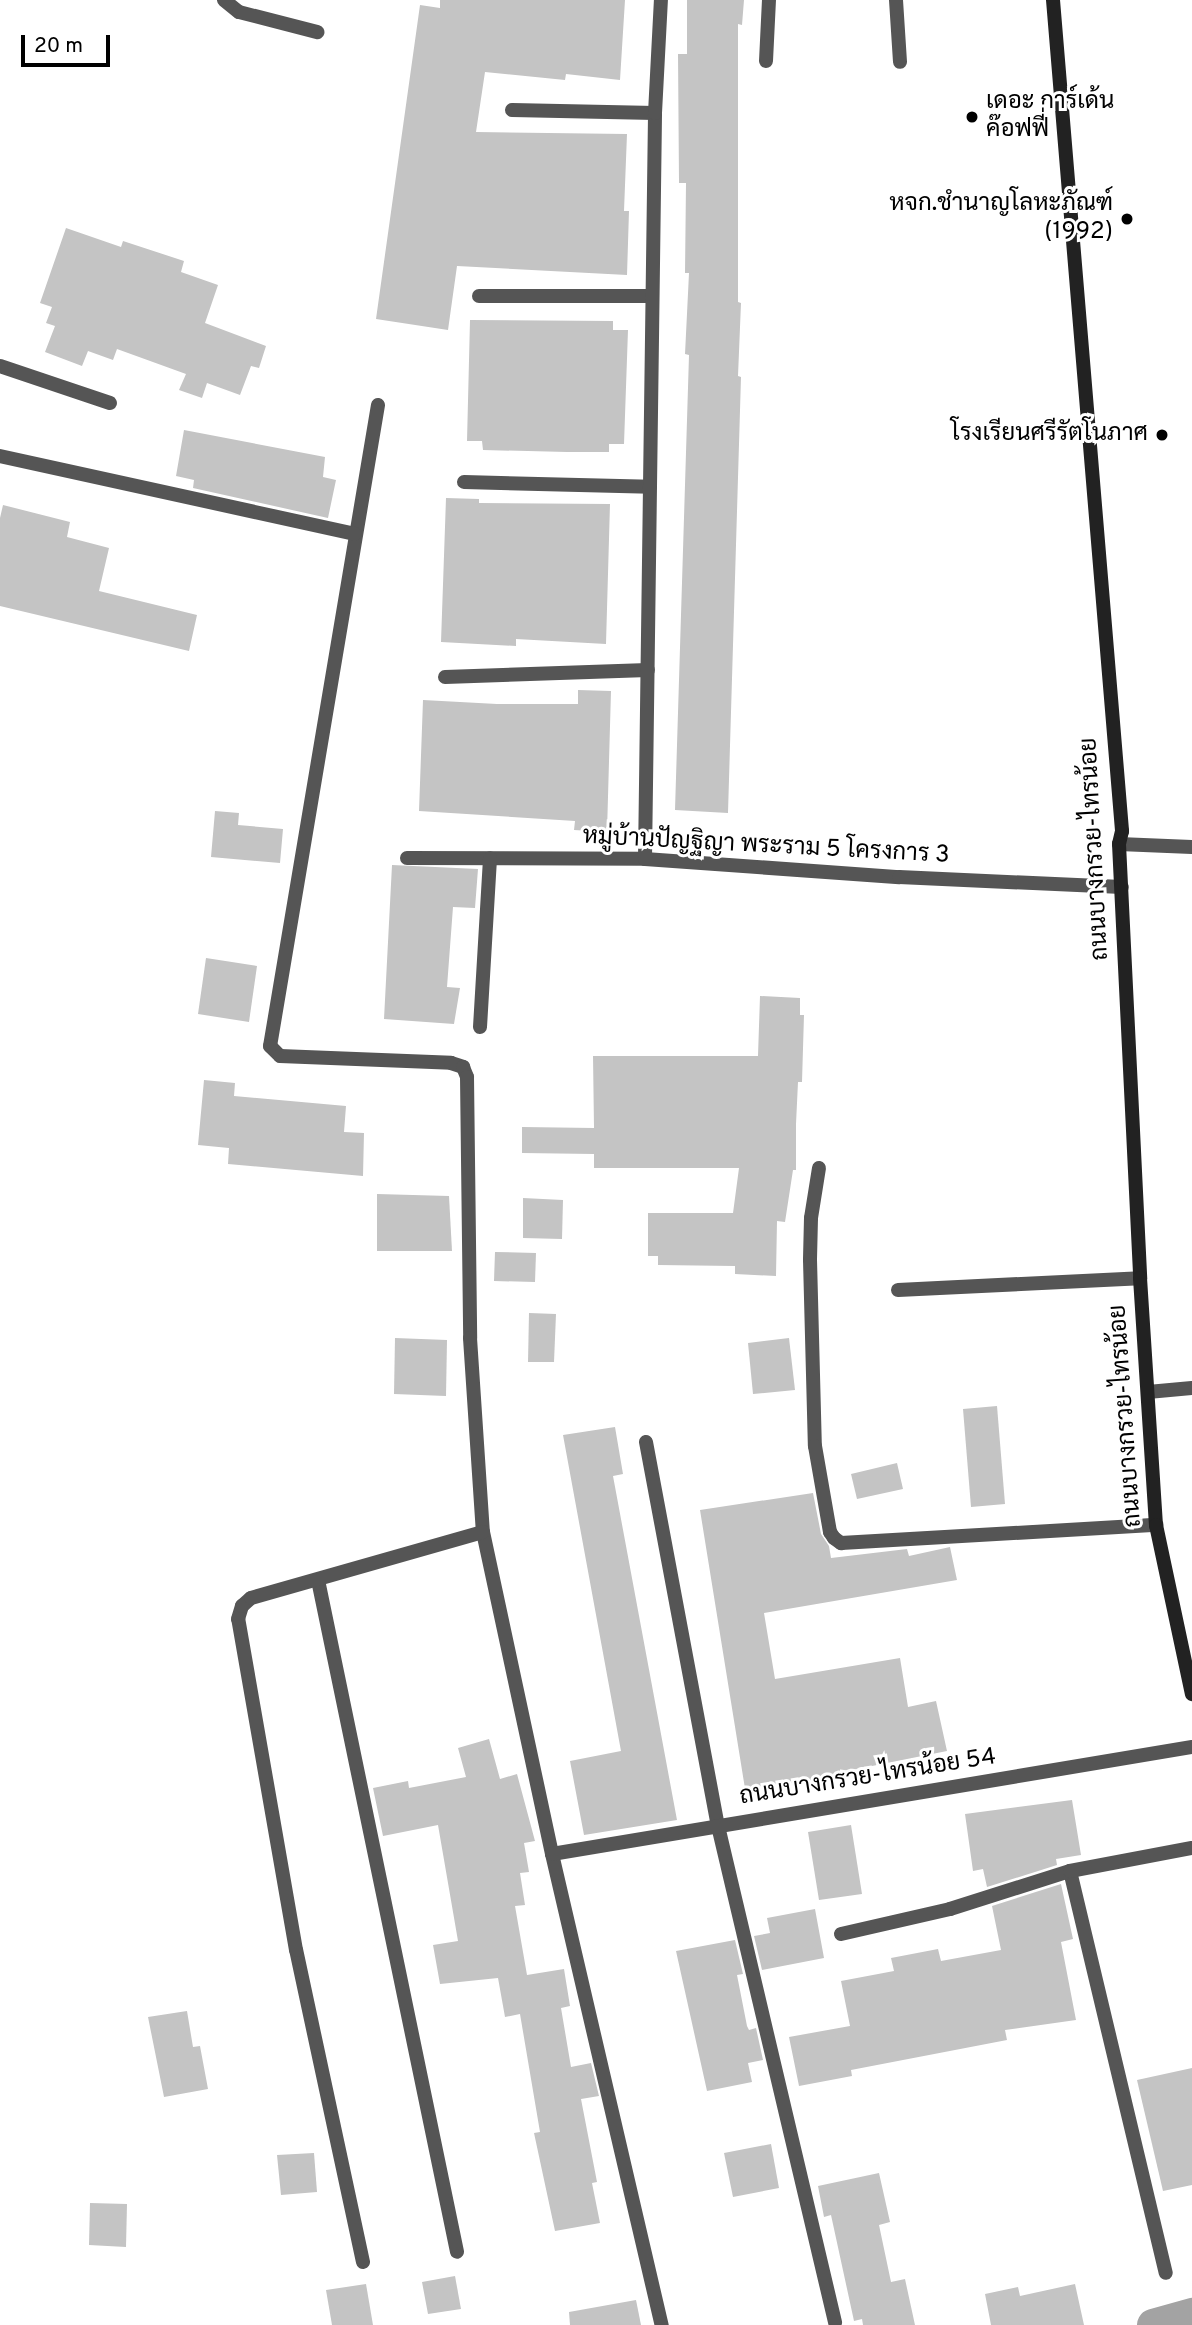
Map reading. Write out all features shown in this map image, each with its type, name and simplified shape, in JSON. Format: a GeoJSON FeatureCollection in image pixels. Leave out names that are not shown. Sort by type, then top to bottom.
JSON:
{"type":"FeatureCollection","features":[{"type":"Feature","properties":{"kind":"main road","name":"ถนนบางกรวย-ไทรน้อย"},"geometry":{"type":"LineString","coordinates":[[1053,0],[1122,831],[1119,844],[1140,1278],[1156,1525],[1192,1694]]}},
{"type":"Feature","properties":{"kind":"street"},"geometry":{"type":"LineString","coordinates":[[224,0],[239,12],[317,32]]}},
{"type":"Feature","properties":{"kind":"street"},"geometry":{"type":"LineString","coordinates":[[645,859],[655,113],[661,0]]}},
{"type":"Feature","properties":{"kind":"street"},"geometry":{"type":"LineString","coordinates":[[766,61],[769,0]]}},
{"type":"Feature","properties":{"kind":"street"},"geometry":{"type":"LineString","coordinates":[[896,0],[900,62]]}},
{"type":"Feature","properties":{"kind":"street"},"geometry":{"type":"LineString","coordinates":[[512,110],[655,113]]}},
{"type":"Feature","properties":{"kind":"street"},"geometry":{"type":"LineString","coordinates":[[479,296],[652,296]]}},
{"type":"Feature","properties":{"kind":"street"},"geometry":{"type":"LineString","coordinates":[[0,366],[110,403]]}},
{"type":"Feature","properties":{"kind":"street"},"geometry":{"type":"LineString","coordinates":[[378,405],[270,1046],[280,1056],[451,1063],[463,1067],[467,1077],[470,1338],[483,1532],[552,1854],[662,2325]]}},
{"type":"Feature","properties":{"kind":"street"},"geometry":{"type":"LineString","coordinates":[[0,456],[355,534]]}},
{"type":"Feature","properties":{"kind":"street"},"geometry":{"type":"LineString","coordinates":[[464,482],[650,487]]}},
{"type":"Feature","properties":{"kind":"street"},"geometry":{"type":"LineString","coordinates":[[445,677],[648,670]]}},
{"type":"Feature","properties":{"kind":"street"},"geometry":{"type":"LineString","coordinates":[[1119,844],[1192,847]]}},
{"type":"Feature","properties":{"kind":"street","name":"หมู่บ้านปัญฐิญา พระราม 5 โครงการ 3"},"geometry":{"type":"LineString","coordinates":[[407,858],[645,859],[899,877],[1122,887]]}},
{"type":"Feature","properties":{"kind":"street"},"geometry":{"type":"LineString","coordinates":[[480,1027],[490,858]]}},
{"type":"Feature","properties":{"kind":"street"},"geometry":{"type":"LineString","coordinates":[[819,1168],[811,1219],[810,1260],[815,1446],[830,1532],[834,1538],[841,1542],[1156,1525]]}},
{"type":"Feature","properties":{"kind":"street"},"geometry":{"type":"LineString","coordinates":[[898,1290],[1140,1278]]}},
{"type":"Feature","properties":{"kind":"street"},"geometry":{"type":"LineString","coordinates":[[1148,1392],[1192,1388]]}},
{"type":"Feature","properties":{"kind":"street"},"geometry":{"type":"LineString","coordinates":[[646,1442],[718,1826],[835,2322]]}},
{"type":"Feature","properties":{"kind":"street"},"geometry":{"type":"LineString","coordinates":[[363,2262],[296,1950],[238,1619],[242,1606],[251,1598],[483,1532]]}},
{"type":"Feature","properties":{"kind":"street"},"geometry":{"type":"LineString","coordinates":[[318,1580],[457,2252]]}},
{"type":"Feature","properties":{"kind":"street","name":"ถนนบางกรวย-ไทรน้อย 54"},"geometry":{"type":"LineString","coordinates":[[552,1854],[1192,1747]]}},
{"type":"Feature","properties":{"kind":"street"},"geometry":{"type":"LineString","coordinates":[[841,1934],[950,1909],[1070,1871],[1192,1847]]}},
{"type":"Feature","properties":{"kind":"street"},"geometry":{"type":"LineString","coordinates":[[1070,1871],[1166,2273]]}},
{"type":"Feature","properties":{"kind":"building"},"geometry":{"type":"Polygon","coordinates":[[[440,0],[625,0],[620,80],[566,74],[565,80],[485,72],[476,132],[627,134],[624,211],[629,211],[627,275],[457,266],[448,330],[376,319],[420,5],[440,8],[440,0]]]}},
{"type":"Feature","properties":{"kind":"building"},"geometry":{"type":"Polygon","coordinates":[[[687,0],[744,0],[742,25],[738,24],[738,302],[741,303],[738,376],[741,377],[728,813],[675,810],[689,355],[685,354],[689,273],[685,273],[686,183],[679,183],[678,54],[687,54],[687,0]]]}},
{"type":"Feature","properties":{"kind":"building"},"geometry":{"type":"Polygon","coordinates":[[[66,228],[121,247],[123,241],[184,261],[181,272],[218,285],[205,323],[266,346],[259,368],[251,366],[240,395],[207,383],[202,398],[179,390],[186,374],[117,349],[113,360],[88,351],[82,366],[45,352],[55,326],[46,323],[52,307],[40,303],[66,228]]]}},
{"type":"Feature","properties":{"kind":"building"},"geometry":{"type":"Polygon","coordinates":[[[470,320],[613,321],[613,330],[628,330],[624,444],[609,444],[609,452],[567,452],[483,450],[482,441],[467,441],[470,320]]]}},
{"type":"Feature","properties":{"kind":"building"},"geometry":{"type":"Polygon","coordinates":[[[184,430],[325,457],[323,477],[336,480],[328,518],[193,488],[194,480],[176,476],[184,430]]]}},
{"type":"Feature","properties":{"kind":"building"},"geometry":{"type":"Polygon","coordinates":[[[446,498],[479,499],[479,503],[610,504],[606,644],[516,639],[516,646],[441,642],[446,498]]]}},
{"type":"Feature","properties":{"kind":"building"},"geometry":{"type":"Polygon","coordinates":[[[3,505],[70,522],[67,537],[109,548],[99,591],[197,615],[189,651],[0,606],[0,518],[3,505]]]}},
{"type":"Feature","properties":{"kind":"building"},"geometry":{"type":"Polygon","coordinates":[[[578,690],[611,691],[607,832],[574,830],[575,821],[419,811],[423,700],[578,704],[578,690]]]}},
{"type":"Feature","properties":{"kind":"building"},"geometry":{"type":"Polygon","coordinates":[[[215,811],[239,813],[238,825],[283,829],[280,863],[211,857],[215,811]]]}},
{"type":"Feature","properties":{"kind":"building"},"geometry":{"type":"Polygon","coordinates":[[[392,865],[478,869],[475,908],[453,907],[447,987],[460,988],[454,1024],[384,1019],[392,865]]]}},
{"type":"Feature","properties":{"kind":"building"},"geometry":{"type":"Polygon","coordinates":[[[206,958],[257,966],[249,1022],[198,1014],[206,958]]]}},
{"type":"Feature","properties":{"kind":"building"},"geometry":{"type":"Polygon","coordinates":[[[760,996],[800,998],[800,1015],[804,1015],[802,1082],[798,1082],[796,1170],[793,1170],[785,1222],[777,1221],[776,1276],[735,1274],[735,1266],[658,1265],[658,1256],[648,1256],[648,1213],[733,1213],[739,1168],[594,1168],[594,1154],[522,1153],[522,1127],[594,1128],[593,1056],[758,1056],[760,996]]]}},
{"type":"Feature","properties":{"kind":"building"},"geometry":{"type":"Polygon","coordinates":[[[204,1080],[235,1083],[234,1096],[346,1106],[344,1132],[364,1133],[363,1176],[228,1164],[229,1148],[198,1145],[204,1080]]]}},
{"type":"Feature","properties":{"kind":"building"},"geometry":{"type":"Polygon","coordinates":[[[377,1194],[449,1196],[452,1251],[377,1251],[377,1194]]]}},
{"type":"Feature","properties":{"kind":"building"},"geometry":{"type":"Polygon","coordinates":[[[523,1198],[563,1200],[562,1239],[523,1238],[523,1198]]]}},
{"type":"Feature","properties":{"kind":"building"},"geometry":{"type":"Polygon","coordinates":[[[495,1252],[536,1253],[535,1282],[494,1281],[495,1252]]]}},
{"type":"Feature","properties":{"kind":"building"},"geometry":{"type":"Polygon","coordinates":[[[529,1313],[556,1314],[554,1362],[528,1362],[529,1313]]]}},
{"type":"Feature","properties":{"kind":"building"},"geometry":{"type":"Polygon","coordinates":[[[395,1338],[447,1340],[446,1396],[394,1394],[395,1338]]]}},
{"type":"Feature","properties":{"kind":"building"},"geometry":{"type":"Polygon","coordinates":[[[789,1338],[795,1390],[753,1394],[748,1343],[789,1338]]]}},
{"type":"Feature","properties":{"kind":"building"},"geometry":{"type":"Polygon","coordinates":[[[997,1406],[1005,1504],[971,1507],[963,1409],[997,1406]]]}},
{"type":"Feature","properties":{"kind":"building"},"geometry":{"type":"Polygon","coordinates":[[[615,1427],[623,1474],[613,1476],[677,1820],[584,1835],[570,1761],[621,1751],[563,1435],[615,1427]]]}},
{"type":"Feature","properties":{"kind":"building"},"geometry":{"type":"Polygon","coordinates":[[[897,1463],[903,1489],[857,1499],[851,1474],[897,1463]]]}},
{"type":"Feature","properties":{"kind":"building"},"geometry":{"type":"Polygon","coordinates":[[[813,1493],[821,1534],[829,1546],[831,1558],[907,1549],[909,1556],[950,1547],[957,1580],[764,1613],[775,1679],[900,1658],[908,1707],[936,1701],[947,1751],[852,1770],[853,1774],[792,1784],[793,1793],[747,1801],[700,1510],[813,1493]]]}},
{"type":"Feature","properties":{"kind":"building"},"geometry":{"type":"Polygon","coordinates":[[[489,1739],[500,1779],[517,1774],[535,1841],[524,1843],[529,1872],[520,1873],[525,1905],[515,1906],[527,1975],[564,1969],[570,2006],[561,2008],[571,2067],[591,2063],[599,2096],[581,2099],[597,2182],[592,2183],[600,2223],[555,2231],[534,2133],[540,2132],[520,2014],[505,2017],[498,1978],[440,1984],[433,1945],[458,1941],[438,1825],[383,1836],[373,1788],[408,1781],[409,1788],[466,1777],[458,1748],[489,1739]]]}},
{"type":"Feature","properties":{"kind":"building"},"geometry":{"type":"Polygon","coordinates":[[[1072,1800],[1081,1855],[1056,1859],[1057,1865],[987,1887],[983,1869],[973,1871],[965,1814],[1072,1800]]]}},
{"type":"Feature","properties":{"kind":"building"},"geometry":{"type":"Polygon","coordinates":[[[851,1825],[862,1894],[819,1900],[808,1832],[851,1825]]]}},
{"type":"Feature","properties":{"kind":"building"},"geometry":{"type":"Polygon","coordinates":[[[1061,1884],[1073,1939],[1061,1942],[1076,2020],[1005,2030],[1007,2040],[851,2070],[852,2076],[799,2086],[789,2037],[850,2026],[841,1981],[894,1971],[891,1958],[938,1949],[941,1961],[1001,1950],[992,1906],[1061,1884]]]}},
{"type":"Feature","properties":{"kind":"building"},"geometry":{"type":"Polygon","coordinates":[[[815,1909],[824,1958],[762,1970],[754,1936],[770,1933],[767,1918],[815,1909]]]}},
{"type":"Feature","properties":{"kind":"building"},"geometry":{"type":"Polygon","coordinates":[[[735,1940],[743,1974],[737,1975],[747,2026],[749,2030],[756,2028],[763,2060],[748,2063],[752,2082],[707,2091],[676,1951],[735,1940]]]}},
{"type":"Feature","properties":{"kind":"building"},"geometry":{"type":"Polygon","coordinates":[[[187,2011],[193,2047],[200,2046],[208,2089],[164,2097],[148,2017],[187,2011]]]}},
{"type":"Feature","properties":{"kind":"building"},"geometry":{"type":"Polygon","coordinates":[[[1192,2068],[1192,2185],[1163,2191],[1137,2080],[1192,2068]]]}},
{"type":"Feature","properties":{"kind":"building"},"geometry":{"type":"Polygon","coordinates":[[[771,2144],[779,2188],[733,2197],[724,2153],[771,2144]]]}},
{"type":"Feature","properties":{"kind":"building"},"geometry":{"type":"Polygon","coordinates":[[[314,2153],[317,2192],[281,2195],[277,2155],[314,2153]]]}},
{"type":"Feature","properties":{"kind":"building"},"geometry":{"type":"Polygon","coordinates":[[[879,2173],[890,2222],[879,2225],[891,2282],[905,2279],[915,2325],[863,2325],[862,2319],[854,2321],[831,2215],[824,2217],[818,2186],[879,2173]]]}},
{"type":"Feature","properties":{"kind":"building"},"geometry":{"type":"Polygon","coordinates":[[[90,2203],[127,2204],[126,2247],[89,2245],[90,2203]]]}},
{"type":"Feature","properties":{"kind":"building"},"geometry":{"type":"Polygon","coordinates":[[[455,2276],[461,2309],[428,2314],[422,2282],[455,2276]]]}},
{"type":"Feature","properties":{"kind":"building"},"geometry":{"type":"Polygon","coordinates":[[[366,2284],[373,2325],[332,2325],[326,2290],[366,2284]]]}},
{"type":"Feature","properties":{"kind":"building"},"geometry":{"type":"Polygon","coordinates":[[[1075,2284],[1084,2325],[991,2325],[985,2294],[1018,2287],[1020,2296],[1075,2284]]]}},
{"type":"Feature","properties":{"kind":"building"},"geometry":{"type":"Polygon","coordinates":[[[636,2300],[641,2325],[570,2325],[569,2312],[636,2300]]]}},
{"type":"Feature","properties":{"kind":"waterway"},"geometry":{"type":"LineString","coordinates":[[1153,2325],[1192,2314]]}},
{"type":"Feature","properties":{"kind":"place","name":"เดอะ การ์เด้น ค๊อฟฟี่"},"geometry":{"type":"Point","coordinates":[972,117]}},
{"type":"Feature","properties":{"kind":"place","name":"หจก.ชำนาญโลหะภัณฑ์ (1992)"},"geometry":{"type":"Point","coordinates":[1127,219]}},
{"type":"Feature","properties":{"kind":"place","name":"โรงเรียนศรีรัตโนภาศ"},"geometry":{"type":"Point","coordinates":[1162,435]}}]}
